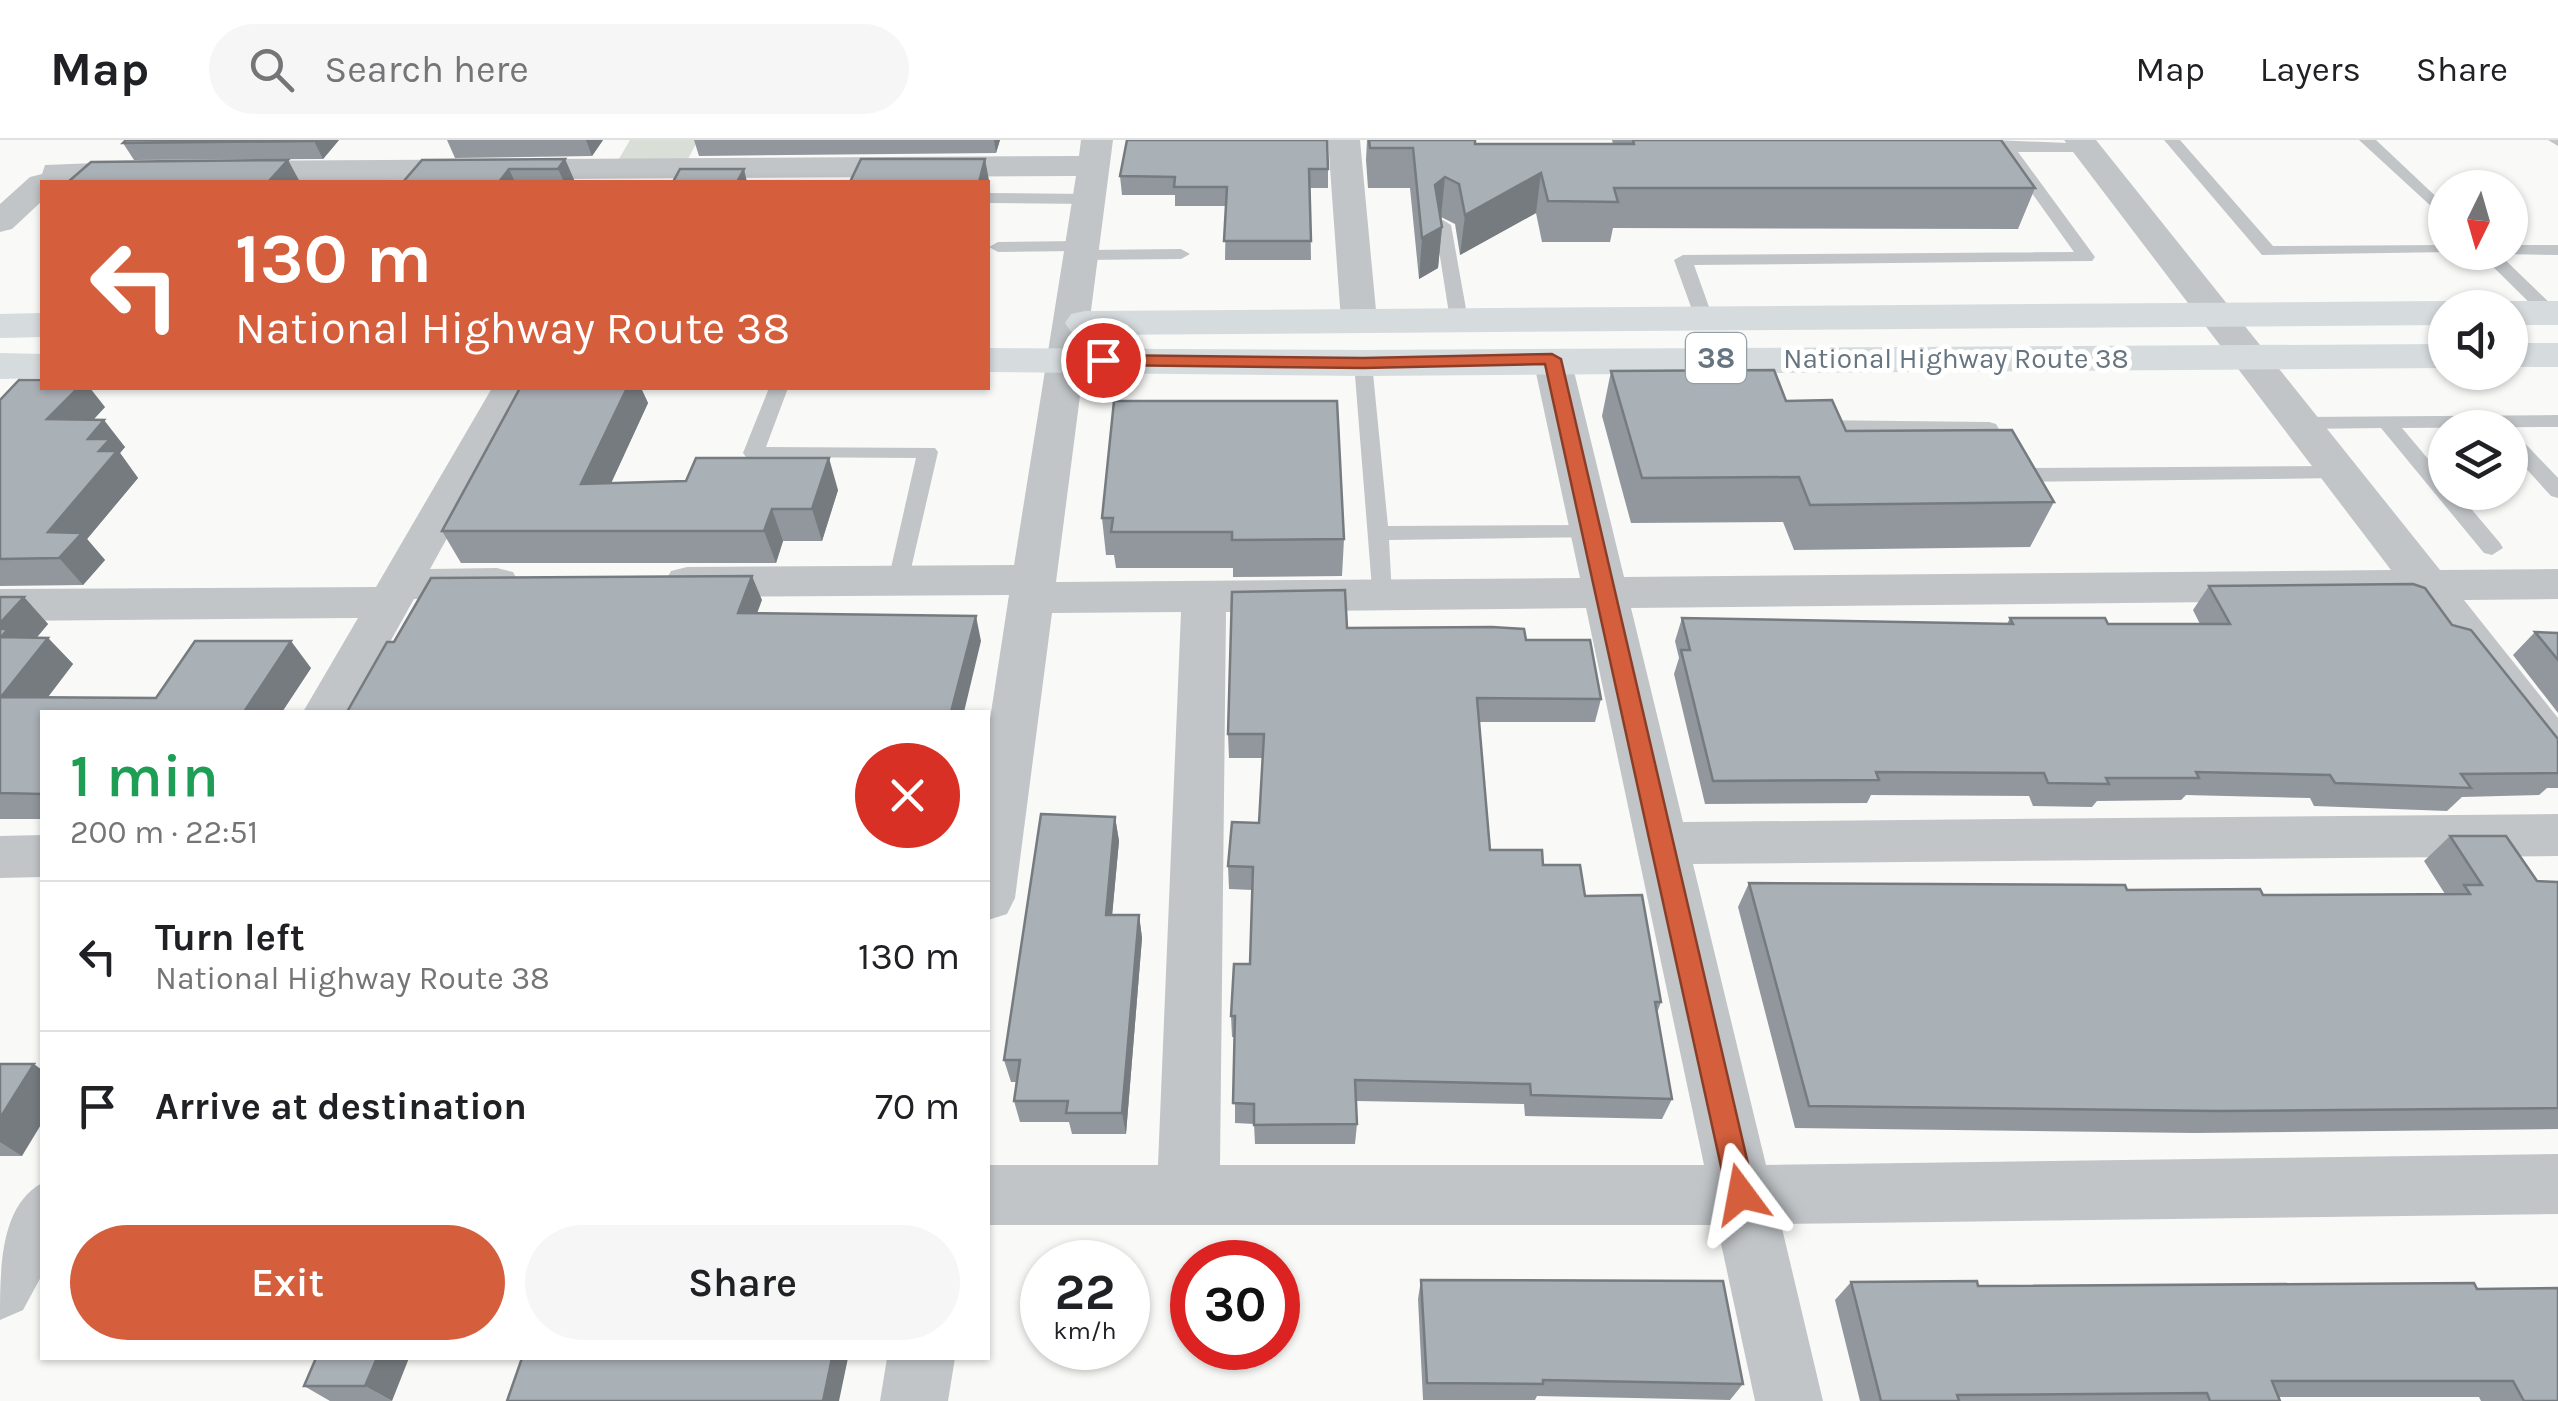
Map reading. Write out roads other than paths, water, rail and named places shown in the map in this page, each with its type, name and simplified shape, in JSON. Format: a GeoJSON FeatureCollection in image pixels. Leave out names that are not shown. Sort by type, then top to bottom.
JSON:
{"type":"FeatureCollection","features":[{"type":"Feature","properties":{"kind":"highway","name":"National Highway Route 38"},"geometry":{"type":"LineString","coordinates":[[990,360],[1067,341],[1360,321],[2428,313]]}},
{"type":"Feature","properties":{"kind":"highway","name":"National Highway Route 38"},"geometry":{"type":"LineString","coordinates":[[990,323],[1067,341],[1363,363],[1552,359],[1764,367],[2428,356]]}},
{"type":"Feature","properties":{"kind":"highway"},"geometry":{"type":"LineString","coordinates":[[0,326],[40,326]]}},
{"type":"Feature","properties":{"kind":"highway"},"geometry":{"type":"LineString","coordinates":[[2528,355],[2558,355]]}},
{"type":"Feature","properties":{"kind":"highway"},"geometry":{"type":"LineString","coordinates":[[0,366],[40,366]]}},
{"type":"Feature","properties":{"kind":"street"},"geometry":{"type":"LineString","coordinates":[[48,179],[92,140]]}},
{"type":"Feature","properties":{"kind":"street"},"geometry":{"type":"LineString","coordinates":[[2083,143],[2558,753]]}},
{"type":"Feature","properties":{"kind":"street"},"geometry":{"type":"LineString","coordinates":[[1351,148],[1360,321]]}},
{"type":"Feature","properties":{"kind":"street"},"geometry":{"type":"LineString","coordinates":[[48,179],[185,171],[949,175],[1093,168],[1033,589],[991,847]]}},
{"type":"Feature","properties":{"kind":"street"},"geometry":{"type":"LineString","coordinates":[[0,222],[40,186]]}},
{"type":"Feature","properties":{"kind":"street"},"geometry":{"type":"LineString","coordinates":[[1552,359],[1789,1401]]}},
{"type":"Feature","properties":{"kind":"street"},"geometry":{"type":"LineString","coordinates":[[328,710],[511,390]]}},
{"type":"Feature","properties":{"kind":"street"},"geometry":{"type":"LineString","coordinates":[[640,582],[899,580],[1204,598],[2558,584]]}},
{"type":"Feature","properties":{"kind":"street"},"geometry":{"type":"LineString","coordinates":[[0,605],[396,593],[541,583]]}},
{"type":"Feature","properties":{"kind":"street"},"geometry":{"type":"LineString","coordinates":[[1188,1194],[1204,598]]}},
{"type":"Feature","properties":{"kind":"street"},"geometry":{"type":"LineString","coordinates":[[1663,842],[2558,835]]}},
{"type":"Feature","properties":{"kind":"street"},"geometry":{"type":"LineString","coordinates":[[0,857],[40,856]]}},
{"type":"Feature","properties":{"kind":"street"},"geometry":{"type":"LineString","coordinates":[[990,1195],[1741,1194],[2558,1184]]}},
{"type":"Feature","properties":{"kind":"street"},"geometry":{"type":"LineString","coordinates":[[0,1206],[40,1206]]}},
{"type":"Feature","properties":{"kind":"street"},"geometry":{"type":"LineString","coordinates":[[0,1288],[40,1218]]}},
{"type":"Feature","properties":{"kind":"street"},"geometry":{"type":"LineString","coordinates":[[914,1401],[921,1360]]}},
{"type":"Feature","properties":{"kind":"lane"},"geometry":{"type":"LineString","coordinates":[[2172,140],[2268,251],[2428,250]]}},
{"type":"Feature","properties":{"kind":"lane"},"geometry":{"type":"LineString","coordinates":[[2367,140],[2428,198]]}},
{"type":"Feature","properties":{"kind":"lane"},"geometry":{"type":"LineString","coordinates":[[2005,143],[2083,143]]}},
{"type":"Feature","properties":{"kind":"lane"},"geometry":{"type":"LineString","coordinates":[[1704,318],[1683,260],[2086,257],[2005,143]]}},
{"type":"Feature","properties":{"kind":"lane"},"geometry":{"type":"LineString","coordinates":[[990,197],[1093,168]]}},
{"type":"Feature","properties":{"kind":"lane"},"geometry":{"type":"LineString","coordinates":[[1443,224],[1459,320]]}},
{"type":"Feature","properties":{"kind":"lane"},"geometry":{"type":"LineString","coordinates":[[998,247],[1181,254]]}},
{"type":"Feature","properties":{"kind":"lane"},"geometry":{"type":"LineString","coordinates":[[2528,250],[2558,250]]}},
{"type":"Feature","properties":{"kind":"lane"},"geometry":{"type":"LineString","coordinates":[[2502,270],[2539,312]]}},
{"type":"Feature","properties":{"kind":"lane"},"geometry":{"type":"LineString","coordinates":[[1363,363],[1381,596]]}},
{"type":"Feature","properties":{"kind":"lane"},"geometry":{"type":"LineString","coordinates":[[777,390],[754,453],[928,452],[899,580]]}},
{"type":"Feature","properties":{"kind":"lane"},"geometry":{"type":"LineString","coordinates":[[2528,423],[2558,421]]}},
{"type":"Feature","properties":{"kind":"lane"},"geometry":{"type":"LineString","coordinates":[[2302,423],[2428,424]]}},
{"type":"Feature","properties":{"kind":"lane"},"geometry":{"type":"LineString","coordinates":[[2386,423],[2492,548]]}},
{"type":"Feature","properties":{"kind":"lane"},"geometry":{"type":"LineString","coordinates":[[1790,426],[1988,428],[2016,474],[2340,472]]}},
{"type":"Feature","properties":{"kind":"lane"},"geometry":{"type":"LineString","coordinates":[[2528,458],[2558,491]]}},
{"type":"Feature","properties":{"kind":"lane"},"geometry":{"type":"LineString","coordinates":[[1378,532],[1593,532]]}}]}
